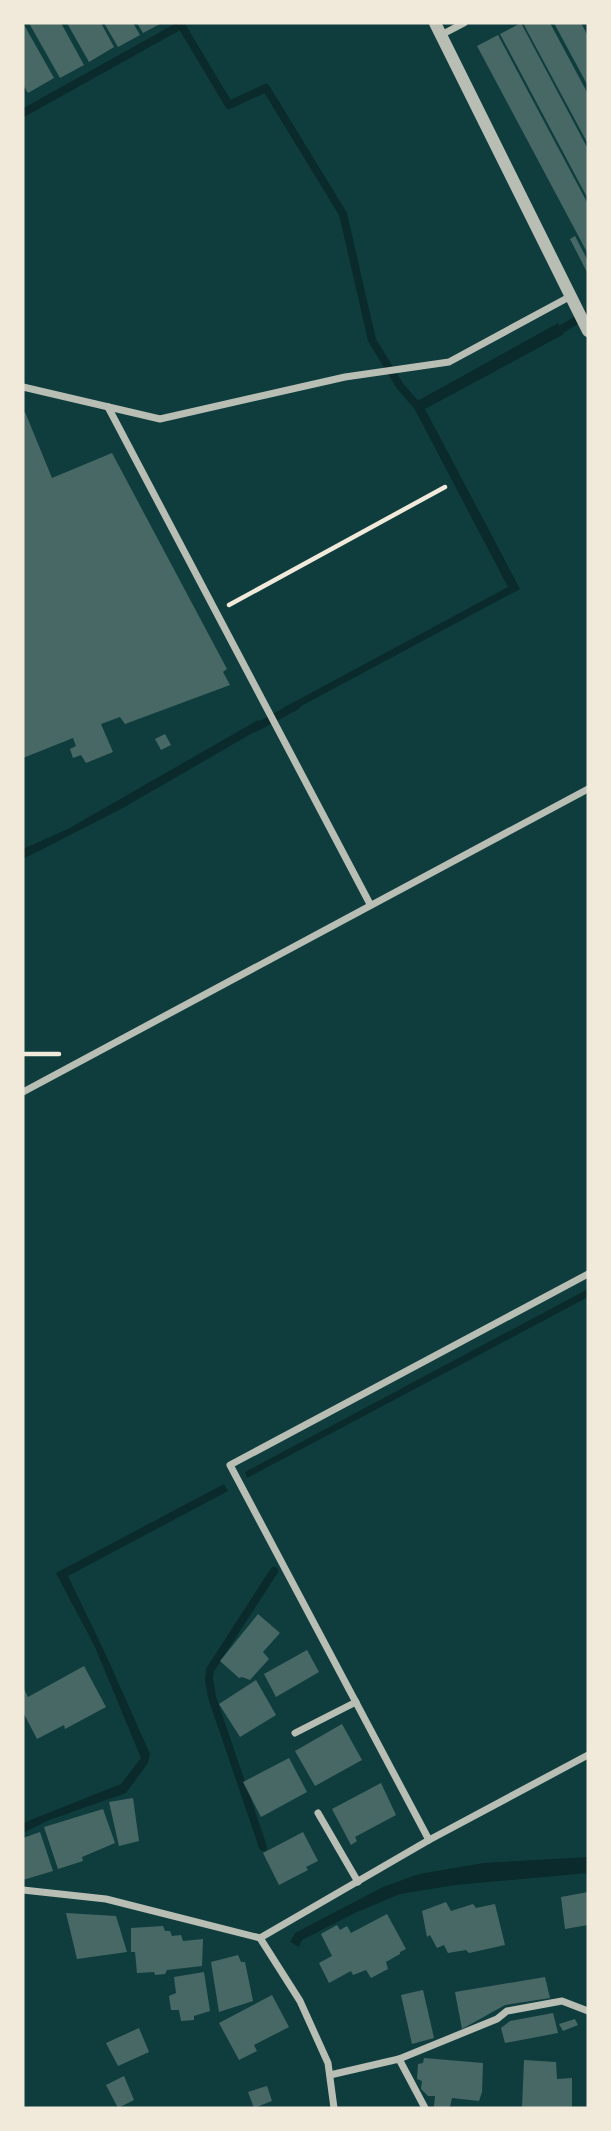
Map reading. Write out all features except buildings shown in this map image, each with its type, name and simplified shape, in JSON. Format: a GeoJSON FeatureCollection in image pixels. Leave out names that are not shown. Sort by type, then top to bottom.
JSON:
{"type":"FeatureCollection","features":[{"type":"Feature","properties":{"kind":"street"},"geometry":{"type":"LineString","coordinates":[[435,23],[588,331]]}},
{"type":"Feature","properties":{"kind":"street"},"geometry":{"type":"LineString","coordinates":[[441,35],[464,23]]}},
{"type":"Feature","properties":{"kind":"street"},"geometry":{"type":"LineString","coordinates":[[23,387],[160,419],[345,377],[449,362],[571,296]]}},
{"type":"Feature","properties":{"kind":"street"},"geometry":{"type":"LineString","coordinates":[[108,407],[370,904]]}},
{"type":"Feature","properties":{"kind":"street"},"geometry":{"type":"LineString","coordinates":[[23,1092],[588,789]]}},
{"type":"Feature","properties":{"kind":"street"},"geometry":{"type":"LineString","coordinates":[[429,1840],[230,1465],[588,1274]]}},
{"type":"Feature","properties":{"kind":"street"},"geometry":{"type":"LineString","coordinates":[[295,1733],[356,1702]]}},
{"type":"Feature","properties":{"kind":"street"},"geometry":{"type":"LineString","coordinates":[[260,1938],[429,1840],[588,1755]]}},
{"type":"Feature","properties":{"kind":"street"},"geometry":{"type":"LineString","coordinates":[[318,1813],[358,1882]]}},
{"type":"Feature","properties":{"kind":"street"},"geometry":{"type":"LineString","coordinates":[[23,1890],[106,1899],[260,1938],[300,2001],[328,2063],[334,2108]]}},
{"type":"Feature","properties":{"kind":"street"},"geometry":{"type":"LineString","coordinates":[[330,2075],[399,2059],[497,2019],[507,2011],[562,2001],[588,2011]]}},
{"type":"Feature","properties":{"kind":"street"},"geometry":{"type":"LineString","coordinates":[[399,2059],[425,2108]]}},
{"type":"Feature","properties":{"kind":"path"},"geometry":{"type":"LineString","coordinates":[[216,612],[445,487]]}},
{"type":"Feature","properties":{"kind":"water"},"geometry":{"type":"Polygon","coordinates":[[[558,323],[564,334],[425,409],[520,589],[288,713],[283,708],[508,587],[412,404],[558,323]]]}},
{"type":"Feature","properties":{"kind":"water"},"geometry":{"type":"Polygon","coordinates":[[[258,720],[263,727],[121,809],[23,859],[23,849],[68,829],[258,720]]]}},
{"type":"Feature","properties":{"kind":"water"},"geometry":{"type":"Polygon","coordinates":[[[588,1289],[588,1297],[247,1478],[245,1472],[588,1289]]]}},
{"type":"Feature","properties":{"kind":"water"},"geometry":{"type":"Polygon","coordinates":[[[224,1484],[228,1491],[68,1576],[150,1754],[148,1763],[126,1793],[49,1820],[23,1833],[23,1823],[121,1784],[141,1758],[95,1647],[56,1573],[224,1484]]]}},
{"type":"Feature","properties":{"kind":"water"},"geometry":{"type":"Polygon","coordinates":[[[588,1857],[588,1873],[455,1885],[400,1894],[302,1940],[299,1947],[290,1942],[295,1933],[383,1887],[419,1874],[484,1863],[588,1857]]]}},
{"type":"Feature","properties":{"kind":"waterway"},"geometry":{"type":"LineString","coordinates":[[180,23],[229,105],[266,88],[343,214],[372,340],[400,386],[419,408]]}},
{"type":"Feature","properties":{"kind":"waterway"},"geometry":{"type":"LineString","coordinates":[[23,113],[181,25]]}},
{"type":"Feature","properties":{"kind":"waterway"},"geometry":{"type":"LineString","coordinates":[[552,335],[588,313]]}},
{"type":"Feature","properties":{"kind":"waterway"},"geometry":{"type":"LineString","coordinates":[[255,728],[296,706]]}},
{"type":"Feature","properties":{"kind":"waterway"},"geometry":{"type":"LineString","coordinates":[[263,1847],[212,1697],[209,1679],[210,1670],[274,1571]]}}]}
